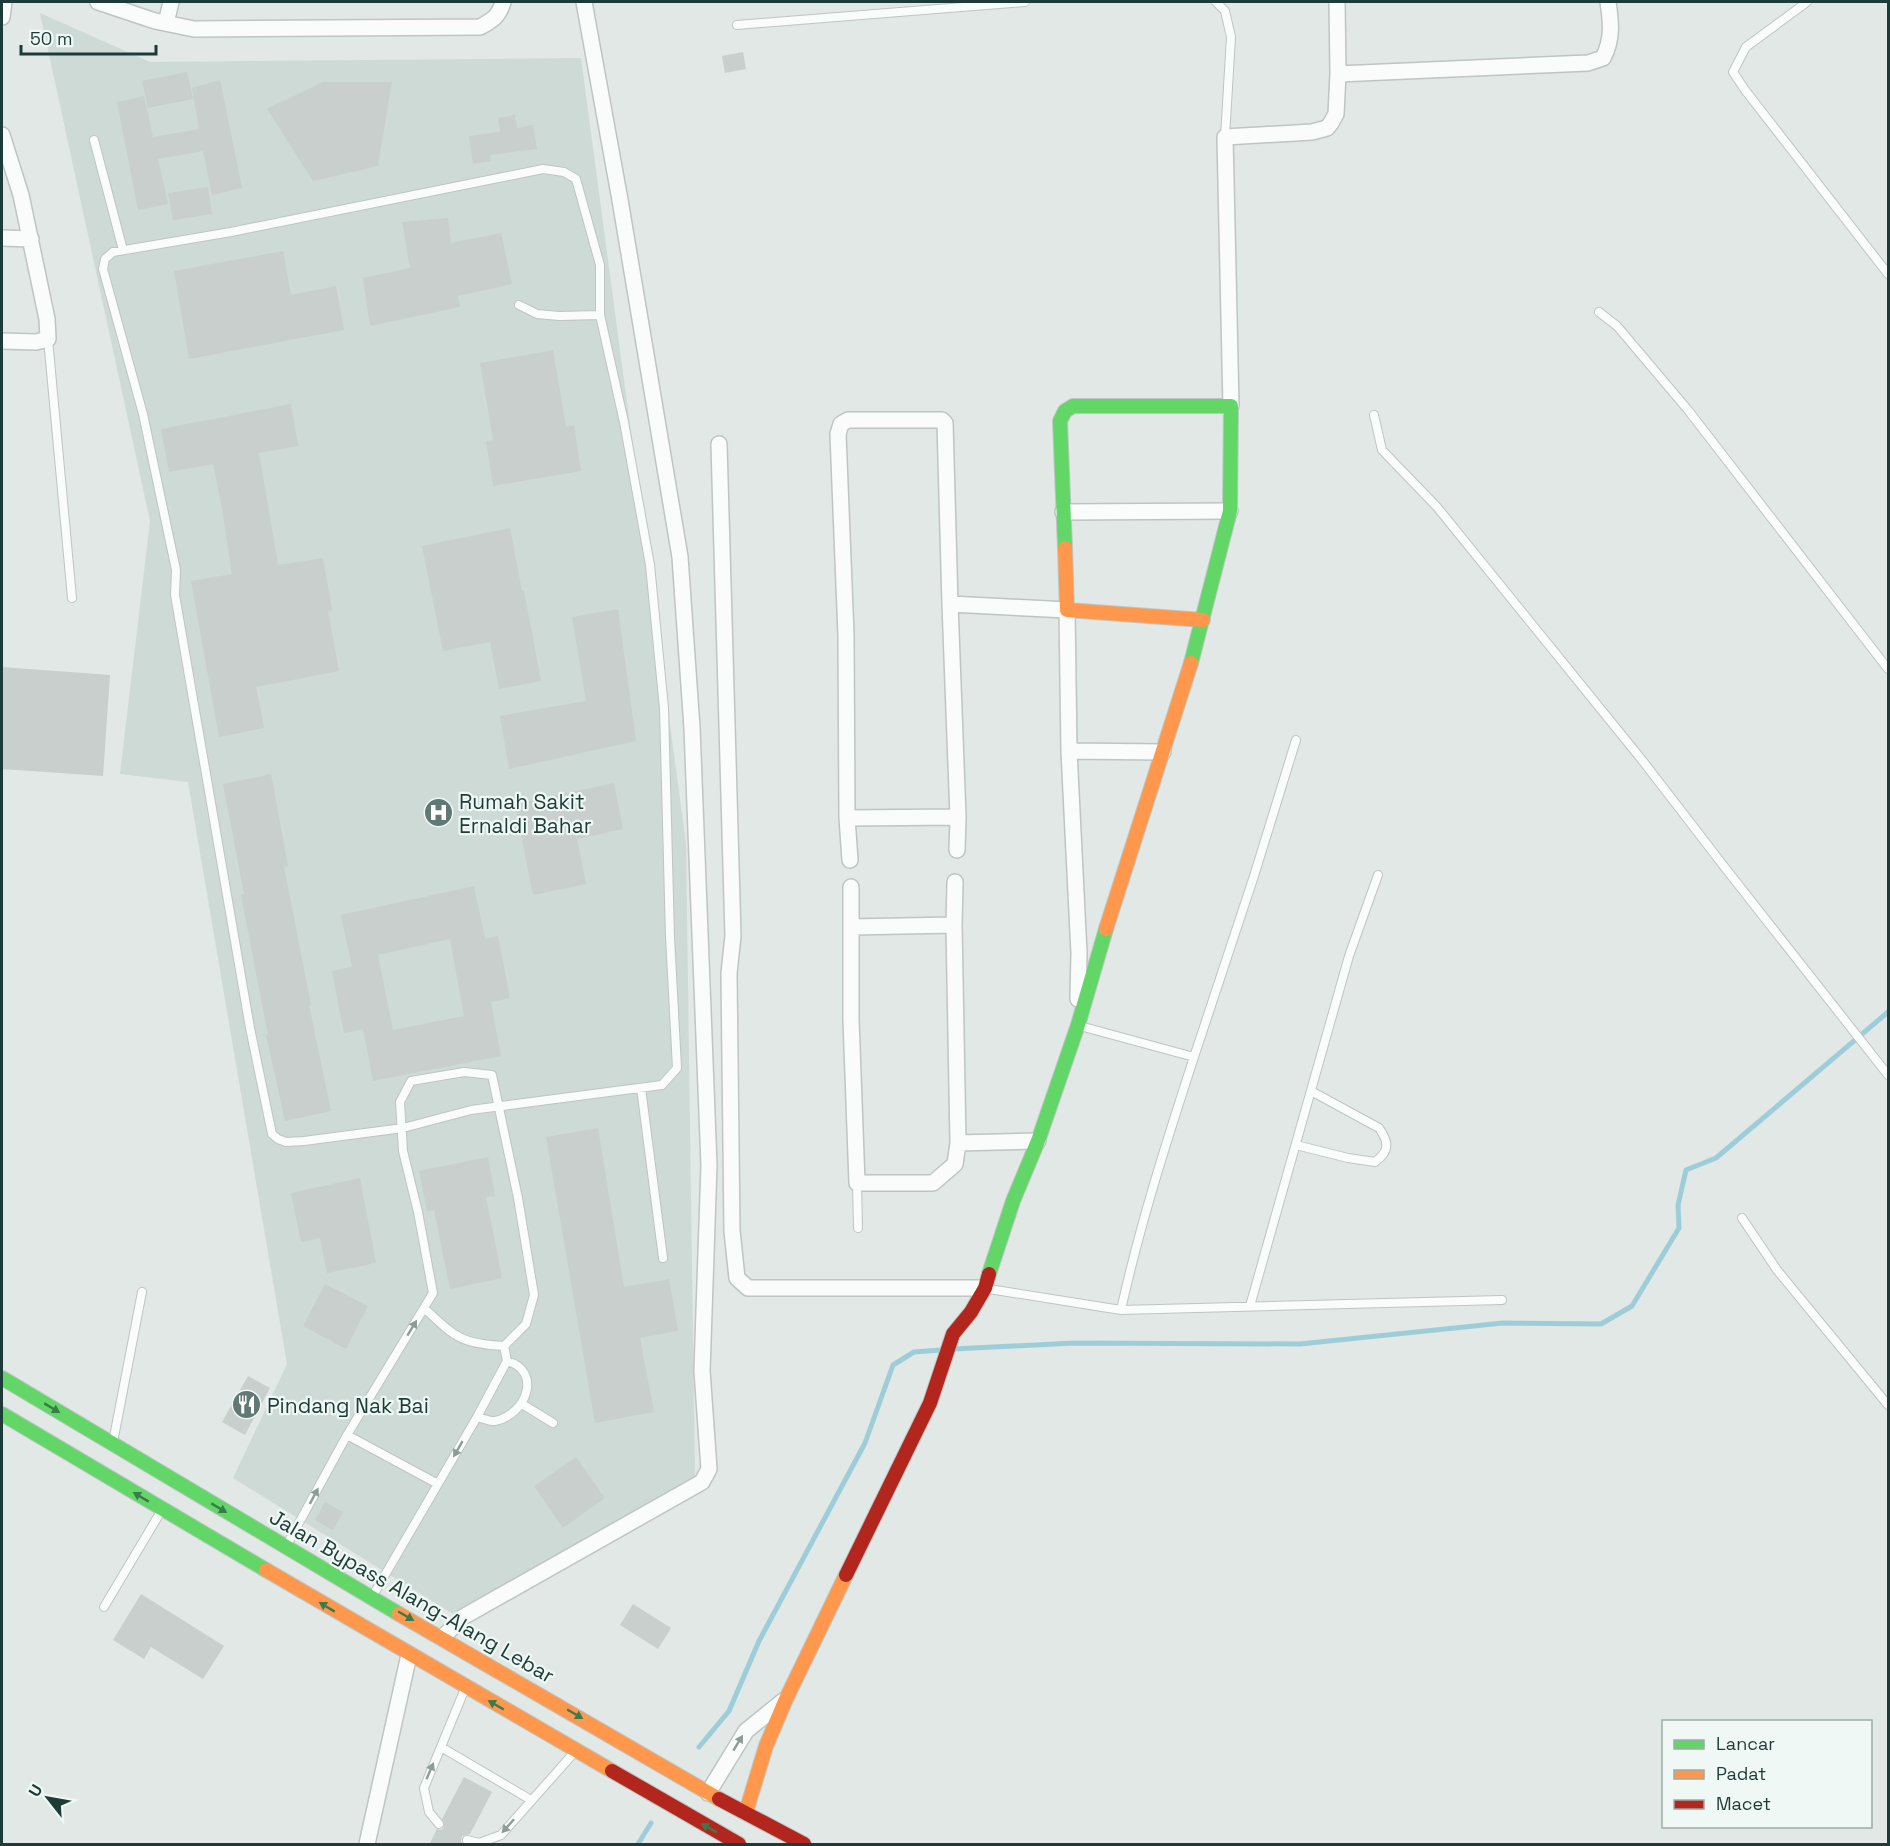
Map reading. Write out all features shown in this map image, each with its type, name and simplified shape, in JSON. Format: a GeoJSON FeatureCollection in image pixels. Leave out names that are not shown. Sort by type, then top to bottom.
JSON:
{"type":"FeatureCollection","features":[{"type":"Feature","properties":{"kind":"main road"},"geometry":{"type":"LineString","coordinates":[[746,1812],[766,1746],[786,1699],[930,1403],[953,1334],[971,1312],[985,1288],[1078,1026],[1203,620],[1230,511],[1231,406],[1073,406],[1065,411],[1060,421],[1067,610],[1203,620]]}},
{"type":"Feature","properties":{"kind":"main road","name":"Jalan Bypass Alang-Alang Lebar"},"geometry":{"type":"LineString","coordinates":[[2,1378],[285,1547],[708,1793],[804,1845]]}},
{"type":"Feature","properties":{"kind":"main road"},"geometry":{"type":"LineString","coordinates":[[2,1414],[409,1655],[739,1845]]}},
{"type":"Feature","properties":{"kind":"street"},"geometry":{"type":"LineString","coordinates":[[2,17],[4,2]]}},
{"type":"Feature","properties":{"kind":"street"},"geometry":{"type":"LineString","coordinates":[[98,2],[166,23],[194,29],[480,27],[500,14],[503,2]]}},
{"type":"Feature","properties":{"kind":"street"},"geometry":{"type":"LineString","coordinates":[[166,23],[171,2]]}},
{"type":"Feature","properties":{"kind":"street"},"geometry":{"type":"LineString","coordinates":[[443,1637],[463,1617],[702,1482],[709,1469],[702,1371],[709,1165],[692,728],[680,557],[622,211],[584,2]]}},
{"type":"Feature","properties":{"kind":"street"},"geometry":{"type":"LineString","coordinates":[[1231,406],[1225,137],[1312,132],[1327,128],[1336,114],[1337,2]]}},
{"type":"Feature","properties":{"kind":"street"},"geometry":{"type":"LineString","coordinates":[[1338,74],[1588,63],[1603,58],[1610,45],[1611,23],[1608,2]]}},
{"type":"Feature","properties":{"kind":"street"},"geometry":{"type":"LineString","coordinates":[[2,135],[21,195],[31,239],[47,320],[48,339],[26,343],[2,341]]}},
{"type":"Feature","properties":{"kind":"street"},"geometry":{"type":"LineString","coordinates":[[2,238],[31,239]]}},
{"type":"Feature","properties":{"kind":"street"},"geometry":{"type":"LineString","coordinates":[[850,860],[847,818],[846,635],[838,434],[841,424],[848,420],[942,420],[945,423],[958,817],[957,850]]}},
{"type":"Feature","properties":{"kind":"street"},"geometry":{"type":"LineString","coordinates":[[719,444],[733,936],[729,973],[732,1231],[736,1278],[747,1288],[985,1288]]}},
{"type":"Feature","properties":{"kind":"street"},"geometry":{"type":"LineString","coordinates":[[1063,512],[1230,511]]}},
{"type":"Feature","properties":{"kind":"street"},"geometry":{"type":"LineString","coordinates":[[950,604],[1067,610],[1069,751],[1079,953],[1078,1026]]}},
{"type":"Feature","properties":{"kind":"street"},"geometry":{"type":"LineString","coordinates":[[1069,751],[1163,752]]}},
{"type":"Feature","properties":{"kind":"street"},"geometry":{"type":"LineString","coordinates":[[847,818],[958,817]]}},
{"type":"Feature","properties":{"kind":"street"},"geometry":{"type":"LineString","coordinates":[[851,887],[851,1020],[857,1183],[933,1184],[955,1164],[958,1143],[954,925],[956,882]]}},
{"type":"Feature","properties":{"kind":"street"},"geometry":{"type":"LineString","coordinates":[[851,927],[954,925]]}},
{"type":"Feature","properties":{"kind":"street"},"geometry":{"type":"LineString","coordinates":[[958,1143],[1038,1142]]}},
{"type":"Feature","properties":{"kind":"street"},"geometry":{"type":"LineString","coordinates":[[367,1845],[409,1655]]}},
{"type":"Feature","properties":{"kind":"street"},"geometry":{"type":"LineString","coordinates":[[708,1793],[746,1731],[786,1699]]}},
{"type":"Feature","properties":{"kind":"lane"},"geometry":{"type":"LineString","coordinates":[[736,25],[1024,2]]}},
{"type":"Feature","properties":{"kind":"lane"},"geometry":{"type":"LineString","coordinates":[[1216,2],[1225,11],[1231,37],[1225,137]]}},
{"type":"Feature","properties":{"kind":"lane"},"geometry":{"type":"LineString","coordinates":[[1808,2],[1746,47],[1733,72],[1888,274]]}},
{"type":"Feature","properties":{"kind":"lane"},"geometry":{"type":"LineString","coordinates":[[94,140],[123,250]]}},
{"type":"Feature","properties":{"kind":"lane"},"geometry":{"type":"LineString","coordinates":[[543,169],[564,172],[576,179],[600,265],[600,315],[624,422],[651,565],[664,708],[670,937],[677,1068],[662,1085],[471,1110],[403,1128],[304,1141],[286,1142],[278,1139],[272,1134],[250,1028],[175,595],[176,570],[143,414],[103,269],[105,259],[113,252],[231,232],[543,169]]}},
{"type":"Feature","properties":{"kind":"lane"},"geometry":{"type":"LineString","coordinates":[[519,305],[537,314],[600,315]]}},
{"type":"Feature","properties":{"kind":"lane"},"geometry":{"type":"LineString","coordinates":[[1599,312],[1617,326],[1688,410],[1888,669]]}},
{"type":"Feature","properties":{"kind":"lane"},"geometry":{"type":"LineString","coordinates":[[48,339],[72,598]]}},
{"type":"Feature","properties":{"kind":"lane"},"geometry":{"type":"LineString","coordinates":[[1374,415],[1382,450],[1437,507],[1642,760],[1887,1073]]}},
{"type":"Feature","properties":{"kind":"lane"},"geometry":{"type":"LineString","coordinates":[[1121,1310],[1154,1180],[1296,740]]}},
{"type":"Feature","properties":{"kind":"lane"},"geometry":{"type":"LineString","coordinates":[[1250,1306],[1349,956],[1378,875]]}},
{"type":"Feature","properties":{"kind":"lane"},"geometry":{"type":"LineString","coordinates":[[1078,1026],[1194,1057]]}},
{"type":"Feature","properties":{"kind":"lane"},"geometry":{"type":"LineString","coordinates":[[285,1547],[347,1435],[433,1293],[418,1212],[403,1151],[400,1102],[411,1081],[464,1072],[492,1075],[518,1198],[534,1294],[526,1324],[504,1346],[484,1345],[463,1341],[448,1331],[424,1308]]}},
{"type":"Feature","properties":{"kind":"lane"},"geometry":{"type":"LineString","coordinates":[[641,1088],[663,1258]]}},
{"type":"Feature","properties":{"kind":"lane"},"geometry":{"type":"LineString","coordinates":[[1296,1145],[1375,1162],[1384,1155],[1386,1137],[1378,1128],[1311,1091]]}},
{"type":"Feature","properties":{"kind":"lane"},"geometry":{"type":"LineString","coordinates":[[857,1183],[858,1228]]}},
{"type":"Feature","properties":{"kind":"lane"},"geometry":{"type":"LineString","coordinates":[[1742,1218],[1777,1270],[1888,1405]]}},
{"type":"Feature","properties":{"kind":"lane"},"geometry":{"type":"LineString","coordinates":[[985,1288],[1121,1310],[1502,1300]]}},
{"type":"Feature","properties":{"kind":"lane"},"geometry":{"type":"LineString","coordinates":[[112,1444],[142,1292]]}},
{"type":"Feature","properties":{"kind":"lane"},"geometry":{"type":"LineString","coordinates":[[372,1596],[477,1417],[507,1361],[504,1346]]}},
{"type":"Feature","properties":{"kind":"lane"},"geometry":{"type":"LineString","coordinates":[[477,1417],[494,1422],[511,1415],[522,1404],[527,1388],[526,1374],[518,1364],[507,1361]]}},
{"type":"Feature","properties":{"kind":"lane"},"geometry":{"type":"LineString","coordinates":[[522,1404],[553,1423]]}},
{"type":"Feature","properties":{"kind":"lane"},"geometry":{"type":"LineString","coordinates":[[347,1435],[438,1484]]}},
{"type":"Feature","properties":{"kind":"lane"},"geometry":{"type":"LineString","coordinates":[[104,1607],[162,1509]]}},
{"type":"Feature","properties":{"kind":"lane"},"geometry":{"type":"LineString","coordinates":[[439,1824],[429,1812],[424,1788],[465,1687]]}},
{"type":"Feature","properties":{"kind":"lane"},"geometry":{"type":"LineString","coordinates":[[441,1747],[531,1800]]}},
{"type":"Feature","properties":{"kind":"lane"},"geometry":{"type":"LineString","coordinates":[[467,1840],[479,1843],[501,1835],[575,1751]]}},
{"type":"Feature","properties":{"kind":"shaded area","name":"Rumah Sakit Ernaldi Bahar"},"geometry":{"type":"Polygon","coordinates":[[[40,13],[150,62],[581,58],[686,844],[695,1477],[453,1614],[233,1478],[287,1364],[188,782],[120,774],[150,521],[40,13]]]}},
{"type":"Feature","properties":{"kind":"building"},"geometry":{"type":"Polygon","coordinates":[[[743,52],[746,69],[725,73],[722,56],[743,52]]]}},
{"type":"Feature","properties":{"kind":"building"},"geometry":{"type":"Polygon","coordinates":[[[187,72],[193,99],[148,108],[142,81],[187,72]]]}},
{"type":"Feature","properties":{"kind":"building"},"geometry":{"type":"Polygon","coordinates":[[[220,80],[242,188],[212,195],[203,151],[158,159],[168,204],[138,210],[117,102],[144,96],[153,137],[199,129],[192,88],[220,80]]]}},
{"type":"Feature","properties":{"kind":"building"},"geometry":{"type":"Polygon","coordinates":[[[323,82],[392,82],[378,166],[313,181],[267,109],[323,82]]]}},
{"type":"Feature","properties":{"kind":"building"},"geometry":{"type":"Polygon","coordinates":[[[515,115],[517,128],[533,125],[537,149],[490,155],[491,161],[473,164],[469,136],[500,132],[498,118],[515,115]]]}},
{"type":"Feature","properties":{"kind":"building"},"geometry":{"type":"Polygon","coordinates":[[[208,187],[212,214],[173,220],[168,193],[208,187]]]}},
{"type":"Feature","properties":{"kind":"building"},"geometry":{"type":"Polygon","coordinates":[[[448,218],[451,243],[501,233],[512,284],[458,296],[460,307],[370,326],[363,278],[410,268],[402,222],[448,218]]]}},
{"type":"Feature","properties":{"kind":"building"},"geometry":{"type":"Polygon","coordinates":[[[283,251],[291,295],[336,286],[344,330],[189,359],[174,271],[283,251]]]}},
{"type":"Feature","properties":{"kind":"building"},"geometry":{"type":"Polygon","coordinates":[[[553,350],[566,427],[574,425],[581,471],[493,486],[486,441],[493,440],[480,363],[553,350]]]}},
{"type":"Feature","properties":{"kind":"building"},"geometry":{"type":"Polygon","coordinates":[[[291,404],[298,446],[259,453],[278,565],[323,558],[332,610],[328,611],[339,671],[256,687],[264,728],[219,737],[191,581],[232,574],[222,509],[213,464],[169,472],[161,429],[291,404]]]}},
{"type":"Feature","properties":{"kind":"building"},"geometry":{"type":"Polygon","coordinates":[[[510,528],[541,681],[499,689],[490,642],[443,651],[422,546],[510,528]]]}},
{"type":"Feature","properties":{"kind":"building"},"geometry":{"type":"Polygon","coordinates":[[[618,609],[636,741],[509,769],[500,716],[586,701],[572,617],[618,609]]]}},
{"type":"Feature","properties":{"kind":"building"},"geometry":{"type":"Polygon","coordinates":[[[2,667],[110,675],[103,776],[2,769],[2,667]]]}},
{"type":"Feature","properties":{"kind":"building"},"geometry":{"type":"Polygon","coordinates":[[[271,774],[288,866],[284,867],[331,1111],[285,1121],[266,1035],[268,1035],[241,895],[244,894],[223,784],[271,774]]]}},
{"type":"Feature","properties":{"kind":"building"},"geometry":{"type":"Polygon","coordinates":[[[614,783],[623,829],[577,839],[586,884],[533,895],[515,804],[614,783]]]}},
{"type":"Feature","properties":{"kind":"building"},"geometry":{"type":"Polygon","coordinates":[[[474,886],[485,939],[498,936],[510,998],[491,1002],[501,1056],[373,1081],[363,1029],[344,1033],[332,971],[352,967],[341,915],[474,886]],[[450,939],[378,955],[393,1030],[464,1016],[450,939]]]}},
{"type":"Feature","properties":{"kind":"building"},"geometry":{"type":"Polygon","coordinates":[[[598,1128],[624,1287],[669,1279],[678,1331],[640,1338],[654,1412],[595,1423],[546,1137],[598,1128]]]}},
{"type":"Feature","properties":{"kind":"building"},"geometry":{"type":"Polygon","coordinates":[[[488,1157],[495,1196],[486,1197],[502,1278],[450,1289],[434,1210],[427,1211],[419,1171],[488,1157]]]}},
{"type":"Feature","properties":{"kind":"building"},"geometry":{"type":"Polygon","coordinates":[[[360,1178],[376,1263],[327,1273],[320,1238],[301,1242],[291,1193],[360,1178]]]}},
{"type":"Feature","properties":{"kind":"building"},"geometry":{"type":"Polygon","coordinates":[[[325,1284],[368,1306],[346,1349],[303,1326],[325,1284]]]}},
{"type":"Feature","properties":{"kind":"building","name":"Pindang Nak Bai"},"geometry":{"type":"Polygon","coordinates":[[[248,1376],[270,1388],[245,1435],[222,1422],[248,1376]]]}},
{"type":"Feature","properties":{"kind":"building"},"geometry":{"type":"Polygon","coordinates":[[[576,1457],[605,1498],[563,1528],[534,1486],[576,1457]]]}},
{"type":"Feature","properties":{"kind":"building"},"geometry":{"type":"Polygon","coordinates":[[[325,1502],[343,1512],[333,1530],[315,1520],[325,1502]]]}},
{"type":"Feature","properties":{"kind":"building"},"geometry":{"type":"Polygon","coordinates":[[[141,1594],[224,1646],[203,1679],[151,1647],[144,1659],[113,1640],[141,1594]]]}},
{"type":"Feature","properties":{"kind":"building"},"geometry":{"type":"Polygon","coordinates":[[[633,1604],[671,1628],[658,1649],[620,1625],[633,1604]]]}},
{"type":"Feature","properties":{"kind":"building"},"geometry":{"type":"Polygon","coordinates":[[[464,1777],[492,1792],[470,1834],[462,1836],[463,1845],[429,1845],[437,1829],[441,1830],[444,1827],[442,1819],[464,1777]]]}},
{"type":"Feature","properties":{"kind":"waterway"},"geometry":{"type":"LineString","coordinates":[[953,1349],[1075,1343],[1300,1344],[1503,1323],[1601,1324],[1632,1306],[1679,1228],[1678,1205],[1686,1170],[1716,1158],[1888,1012]]}},
{"type":"Feature","properties":{"kind":"waterway"},"geometry":{"type":"LineString","coordinates":[[699,1747],[729,1711],[759,1641],[865,1443],[893,1365],[914,1352],[941,1350]]}},
{"type":"Feature","properties":{"kind":"waterway"},"geometry":{"type":"LineString","coordinates":[[638,1844],[651,1823]]}},
{"type":"Feature","properties":{"kind":"traffic: fast"},"geometry":{"type":"LineString","coordinates":[[1065,548],[1060,421],[1065,411],[1073,406],[1231,406],[1230,511],[1191,663]]}},
{"type":"Feature","properties":{"kind":"traffic: fast"},"geometry":{"type":"LineString","coordinates":[[989,1274],[1013,1201],[1038,1141],[1078,1025],[1106,929]]}},
{"type":"Feature","properties":{"kind":"traffic: fast"},"geometry":{"type":"LineString","coordinates":[[2,1378],[399,1614]]}},
{"type":"Feature","properties":{"kind":"traffic: fast"},"geometry":{"type":"LineString","coordinates":[[2,1414],[266,1570]]}},
{"type":"Feature","properties":{"kind":"traffic: slow"},"geometry":{"type":"LineString","coordinates":[[1065,548],[1067,610],[1203,620]]}},
{"type":"Feature","properties":{"kind":"traffic: slow"},"geometry":{"type":"LineString","coordinates":[[1106,929],[1191,663]]}},
{"type":"Feature","properties":{"kind":"traffic: slow"},"geometry":{"type":"LineString","coordinates":[[266,1570],[612,1771]]}},
{"type":"Feature","properties":{"kind":"traffic: slow"},"geometry":{"type":"LineString","coordinates":[[746,1812],[766,1746],[786,1699],[846,1575]]}},
{"type":"Feature","properties":{"kind":"traffic: slow"},"geometry":{"type":"LineString","coordinates":[[399,1614],[719,1799]]}},
{"type":"Feature","properties":{"kind":"traffic: jam"},"geometry":{"type":"LineString","coordinates":[[846,1575],[930,1403],[953,1334],[971,1312],[985,1288],[989,1274]]}},
{"type":"Feature","properties":{"kind":"traffic: jam"},"geometry":{"type":"LineString","coordinates":[[612,1771],[739,1844]]}},
{"type":"Feature","properties":{"kind":"traffic: jam"},"geometry":{"type":"LineString","coordinates":[[719,1799],[804,1844]]}},
{"type":"Feature","properties":{"kind":"place","name":"Rumah Sakit Ernaldi Bahar"},"geometry":{"type":"Point","coordinates":[438,813]}},
{"type":"Feature","properties":{"kind":"place","name":"Pindang Nak Bai"},"geometry":{"type":"Point","coordinates":[246,1405]}}]}
